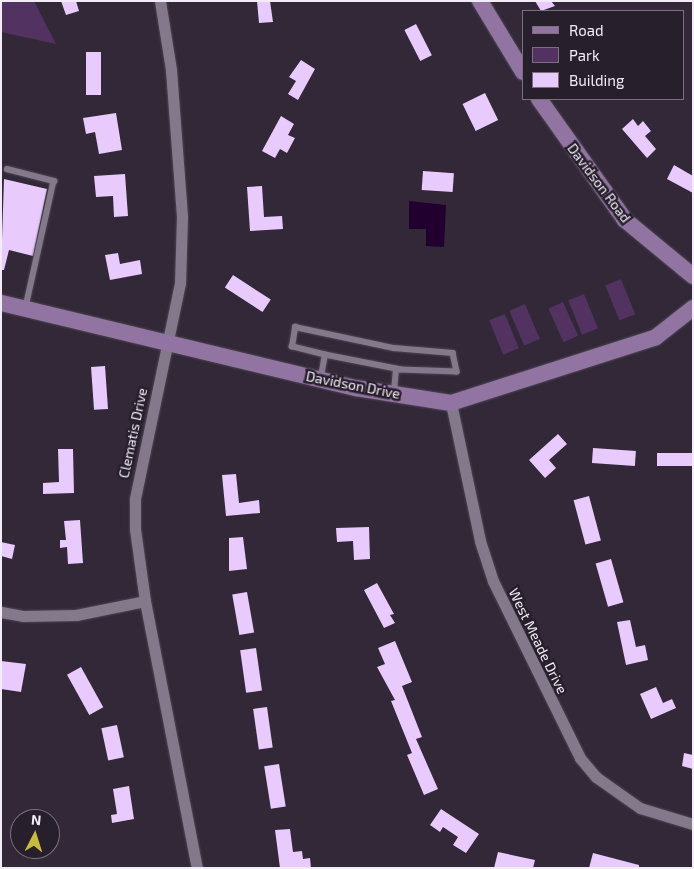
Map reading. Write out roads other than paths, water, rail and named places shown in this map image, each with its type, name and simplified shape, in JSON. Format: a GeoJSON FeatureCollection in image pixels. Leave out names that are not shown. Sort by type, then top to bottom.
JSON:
{"type":"FeatureCollection","features":[{"type":"Feature","properties":{"kind":"street","name":"Clematis Drive"},"geometry":{"type":"LineString","coordinates":[[160,1],[171,70],[182,217],[180,283],[135,499],[145,602],[197,868]]}},
{"type":"Feature","properties":{"kind":"street"},"geometry":{"type":"LineString","coordinates":[[480,1],[522,70]]}},
{"type":"Feature","properties":{"kind":"street","name":"Davidson Road"},"geometry":{"type":"LineString","coordinates":[[540,100],[625,220],[693,276]]}},
{"type":"Feature","properties":{"kind":"street","name":"Davidson Drive"},"geometry":{"type":"LineString","coordinates":[[1,303],[320,380],[451,403],[656,337],[693,308]]}},
{"type":"Feature","properties":{"kind":"street","name":"West Meade Drive"},"geometry":{"type":"LineString","coordinates":[[451,403],[480,541],[493,581],[580,758],[596,777],[640,808],[693,824]]}},
{"type":"Feature","properties":{"kind":"street"},"geometry":{"type":"LineString","coordinates":[[1,612],[23,616],[76,615],[145,602]]}},
{"type":"Feature","properties":{"kind":"lane"},"geometry":{"type":"LineString","coordinates":[[7,169],[52,179],[54,186],[25,309]]}},
{"type":"Feature","properties":{"kind":"lane"},"geometry":{"type":"LineString","coordinates":[[295,327],[394,348],[453,353],[458,372],[396,369],[325,355],[292,347],[295,327]]}},
{"type":"Feature","properties":{"kind":"lane"},"geometry":{"type":"LineString","coordinates":[[320,380],[325,355]]}},
{"type":"Feature","properties":{"kind":"lane"},"geometry":{"type":"LineString","coordinates":[[394,394],[396,369]]}}]}
